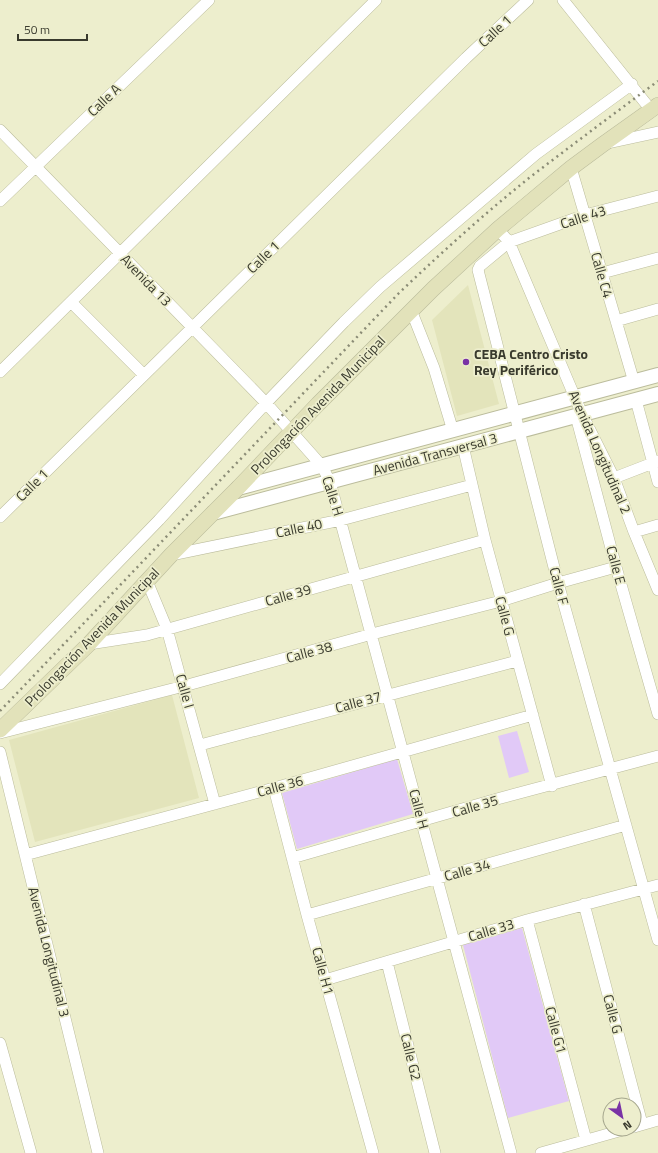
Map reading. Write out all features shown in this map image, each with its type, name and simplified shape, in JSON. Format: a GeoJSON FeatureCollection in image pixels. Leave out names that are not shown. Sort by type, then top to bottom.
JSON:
{"type":"FeatureCollection","features":[{"type":"Feature","properties":{"kind":"main road","name":"Prolongación Avenida Municipal"},"geometry":{"type":"LineString","coordinates":[[0,732],[89,644],[171,555],[411,310],[498,229],[571,168],[655,108]]}},
{"type":"Feature","properties":{"kind":"street","name":"Calle A"},"geometry":{"type":"LineString","coordinates":[[0,201],[209,0]]}},
{"type":"Feature","properties":{"kind":"street"},"geometry":{"type":"LineString","coordinates":[[0,372],[376,0]]}},
{"type":"Feature","properties":{"kind":"street","name":"Calle 1"},"geometry":{"type":"LineString","coordinates":[[0,517],[466,58],[528,0]]}},
{"type":"Feature","properties":{"kind":"street"},"geometry":{"type":"LineString","coordinates":[[563,0],[632,84],[655,108]]}},
{"type":"Feature","properties":{"kind":"street"},"geometry":{"type":"LineString","coordinates":[[0,684],[159,520],[266,403],[380,287],[536,154],[632,84]]}},
{"type":"Feature","properties":{"kind":"street","name":"Avenida 13"},"geometry":{"type":"LineString","coordinates":[[0,130],[266,403],[291,432]]}},
{"type":"Feature","properties":{"kind":"street"},"geometry":{"type":"LineString","coordinates":[[602,145],[658,132]]}},
{"type":"Feature","properties":{"kind":"street","name":"Calle C4"},"geometry":{"type":"LineString","coordinates":[[571,168],[634,382]]}},
{"type":"Feature","properties":{"kind":"street","name":"Calle 43"},"geometry":{"type":"LineString","coordinates":[[509,242],[585,215],[658,196]]}},
{"type":"Feature","properties":{"kind":"street","name":"Avenida Longitudinal 2"},"geometry":{"type":"LineString","coordinates":[[498,229],[509,242],[576,397],[579,415],[614,478],[658,590]]}},
{"type":"Feature","properties":{"kind":"street","name":"Calle F"},"geometry":{"type":"LineString","coordinates":[[509,242],[480,266],[478,270],[558,583],[658,940]]}},
{"type":"Feature","properties":{"kind":"street"},"geometry":{"type":"LineString","coordinates":[[602,273],[658,258]]}},
{"type":"Feature","properties":{"kind":"street"},"geometry":{"type":"LineString","coordinates":[[71,302],[144,375]]}},
{"type":"Feature","properties":{"kind":"street"},"geometry":{"type":"LineString","coordinates":[[616,321],[658,309]]}},
{"type":"Feature","properties":{"kind":"street"},"geometry":{"type":"LineString","coordinates":[[411,310],[434,368],[453,431]]}},
{"type":"Feature","properties":{"kind":"street","name":"Avenida Transversal 3"},"geometry":{"type":"LineString","coordinates":[[238,488],[658,375]]}},
{"type":"Feature","properties":{"kind":"street","name":"Avenida Transversal 3"},"geometry":{"type":"LineString","coordinates":[[213,513],[658,394]]}},
{"type":"Feature","properties":{"kind":"street"},"geometry":{"type":"LineString","coordinates":[[636,400],[656,462],[658,482]]}},
{"type":"Feature","properties":{"kind":"street","name":"Calle E"},"geometry":{"type":"LineString","coordinates":[[579,415],[616,567],[658,714]]}},
{"type":"Feature","properties":{"kind":"street","name":"Calle H"},"geometry":{"type":"LineString","coordinates":[[291,432],[322,466],[330,482],[511,1153]]}},
{"type":"Feature","properties":{"kind":"street","name":"Calle G"},"geometry":{"type":"LineString","coordinates":[[463,446],[485,540],[552,786]]}},
{"type":"Feature","properties":{"kind":"street"},"geometry":{"type":"LineString","coordinates":[[614,478],[656,462]]}},
{"type":"Feature","properties":{"kind":"street","name":"Calle 40"},"geometry":{"type":"LineString","coordinates":[[171,555],[341,520],[472,486]]}},
{"type":"Feature","properties":{"kind":"street"},"geometry":{"type":"LineString","coordinates":[[634,532],[658,526]]}},
{"type":"Feature","properties":{"kind":"street","name":"Calle 39"},"geometry":{"type":"LineString","coordinates":[[89,644],[147,635],[485,540]]}},
{"type":"Feature","properties":{"kind":"street","name":"Calle 38"},"geometry":{"type":"LineString","coordinates":[[0,732],[184,686],[372,634],[501,601],[616,567]]}},
{"type":"Feature","properties":{"kind":"street","name":"Calle I"},"geometry":{"type":"LineString","coordinates":[[147,581],[167,629],[184,686],[215,804]]}},
{"type":"Feature","properties":{"kind":"street","name":"Calle 37"},"geometry":{"type":"LineString","coordinates":[[200,745],[517,661]]}},
{"type":"Feature","properties":{"kind":"street","name":"Calle 36"},"geometry":{"type":"LineString","coordinates":[[26,855],[274,788],[533,715]]}},
{"type":"Feature","properties":{"kind":"street","name":"Avenida Longitudinal 3"},"geometry":{"type":"LineString","coordinates":[[0,752],[98,1153]]}},
{"type":"Feature","properties":{"kind":"street","name":"Calle 35"},"geometry":{"type":"LineString","coordinates":[[292,858],[658,756]]}},
{"type":"Feature","properties":{"kind":"street","name":"Calle H1"},"geometry":{"type":"LineString","coordinates":[[274,788],[307,915],[373,1153]]}},
{"type":"Feature","properties":{"kind":"street","name":"Calle 34"},"geometry":{"type":"LineString","coordinates":[[307,915],[626,825]]}},
{"type":"Feature","properties":{"kind":"street","name":"Calle 33"},"geometry":{"type":"LineString","coordinates":[[325,980],[454,941],[658,884]]}},
{"type":"Feature","properties":{"kind":"street","name":"Calle G"},"geometry":{"type":"LineString","coordinates":[[584,904],[631,1097]]}},
{"type":"Feature","properties":{"kind":"street","name":"Calle G1"},"geometry":{"type":"LineString","coordinates":[[527,920],[586,1140]]}},
{"type":"Feature","properties":{"kind":"street","name":"Calle G2"},"geometry":{"type":"LineString","coordinates":[[387,962],[435,1153]]}},
{"type":"Feature","properties":{"kind":"street"},"geometry":{"type":"LineString","coordinates":[[0,1043],[31,1153]]}},
{"type":"Feature","properties":{"kind":"street"},"geometry":{"type":"LineString","coordinates":[[642,1125],[658,1120]]}},
{"type":"Feature","properties":{"kind":"street"},"geometry":{"type":"LineString","coordinates":[[541,1153],[602,1136]]}},
{"type":"Feature","properties":{"kind":"shaded area","name":"CEBA Centro Cristo Rey Periférico"},"geometry":{"type":"Polygon","coordinates":[[[468,285],[499,404],[457,416],[432,320],[468,285]]]}},
{"type":"Feature","properties":{"kind":"shaded area"},"geometry":{"type":"Polygon","coordinates":[[[172,695],[199,798],[35,842],[9,740],[172,695]]]}},
{"type":"Feature","properties":{"kind":"shaded area"},"geometry":{"type":"Polygon","coordinates":[[[517,731],[529,772],[509,778],[498,736],[517,731]]]}},
{"type":"Feature","properties":{"kind":"shaded area"},"geometry":{"type":"Polygon","coordinates":[[[397,759],[413,814],[297,849],[282,793],[397,759]]]}},
{"type":"Feature","properties":{"kind":"shaded area"},"geometry":{"type":"Polygon","coordinates":[[[522,928],[569,1101],[508,1118],[463,945],[522,928]]]}},
{"type":"Feature","properties":{"kind":"railway"},"geometry":{"type":"LineString","coordinates":[[0,711],[399,293],[463,234],[529,178],[658,81]]}},
{"type":"Feature","properties":{"kind":"place","name":"CEBA Centro Cristo Rey Periférico"},"geometry":{"type":"Point","coordinates":[466,362]}}]}
